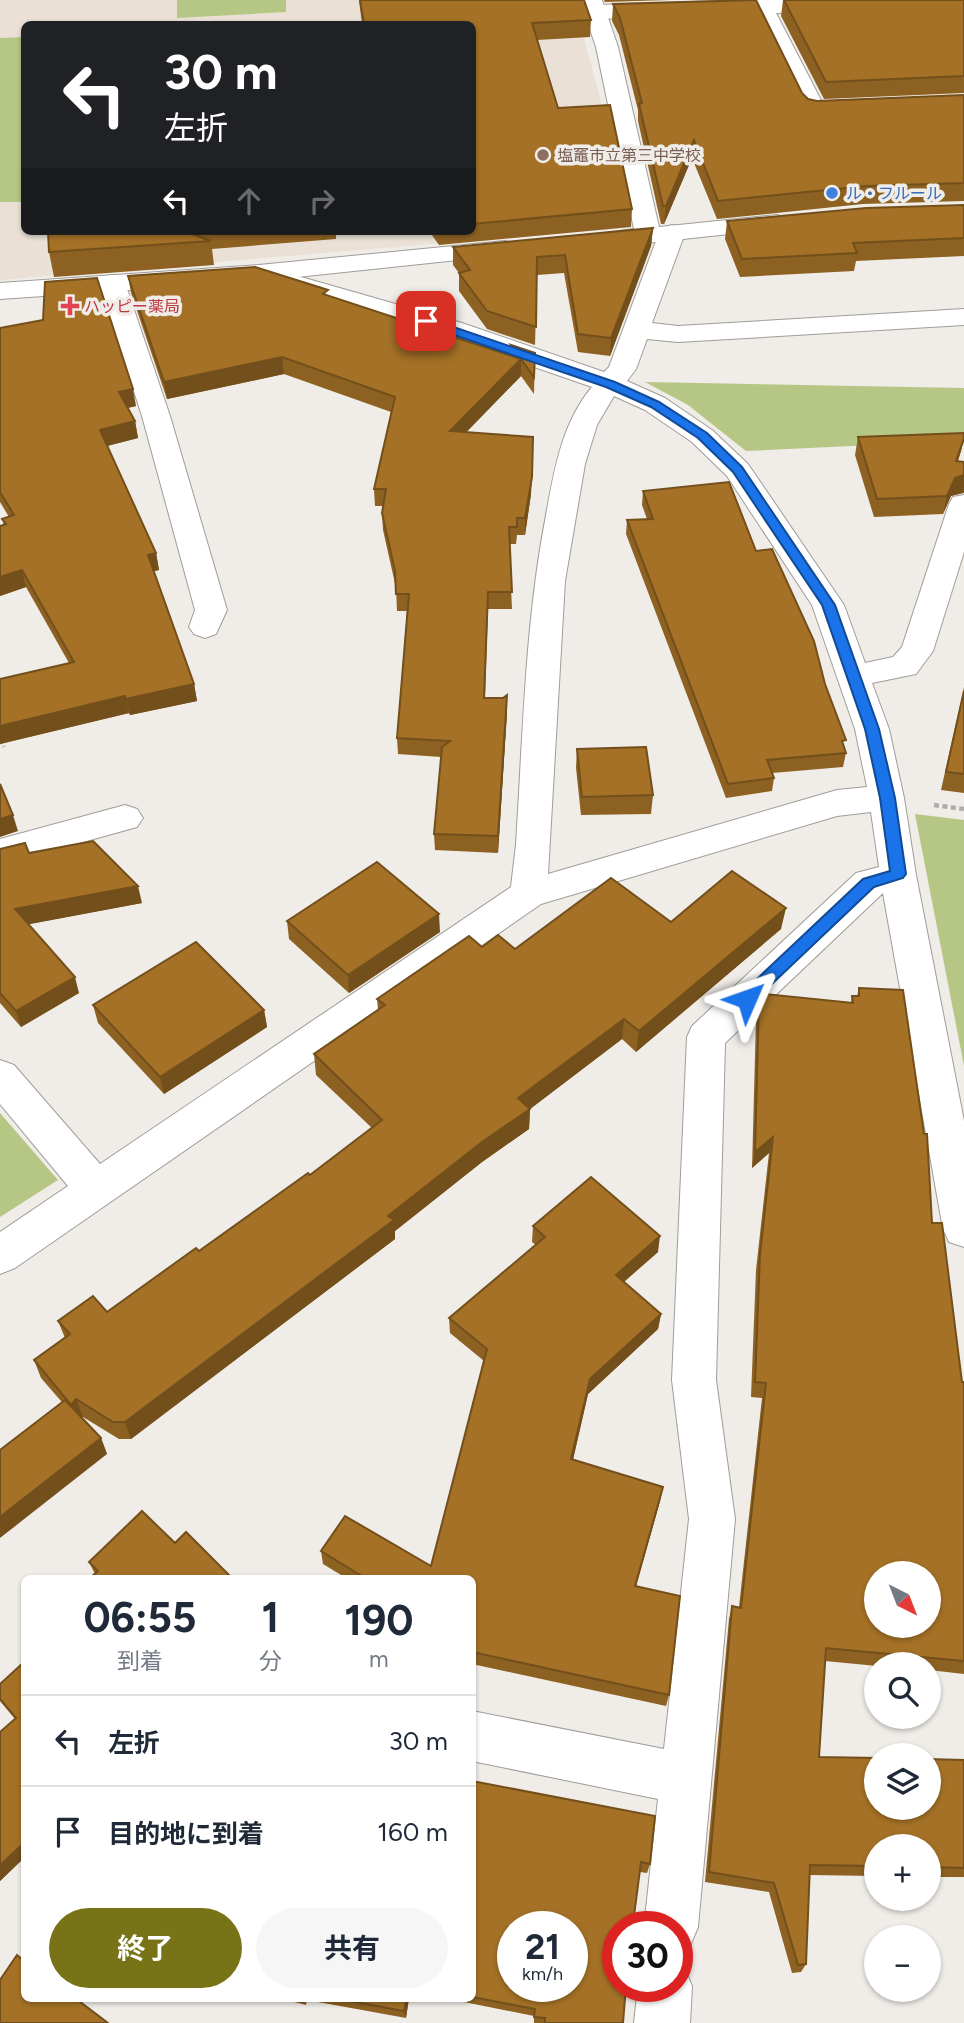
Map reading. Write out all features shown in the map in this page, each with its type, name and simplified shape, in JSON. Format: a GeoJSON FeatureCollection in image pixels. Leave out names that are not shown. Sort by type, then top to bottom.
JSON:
{"type":"FeatureCollection","features":[{"type":"Feature","properties":{"kind":"street"},"geometry":{"type":"LineString","coordinates":[[761,3],[814,109],[882,106]]}},
{"type":"Feature","properties":{"kind":"street"},"geometry":{"type":"LineString","coordinates":[[528,894],[549,581],[570,464],[583,425],[595,401],[622,369],[636,330],[660,234],[594,6],[858,3]]}},
{"type":"Feature","properties":{"kind":"street"},"geometry":{"type":"LineString","coordinates":[[578,242],[795,222]]}},
{"type":"Feature","properties":{"kind":"street"},"geometry":{"type":"LineString","coordinates":[[0,290],[259,273],[523,247]]}},
{"type":"Feature","properties":{"kind":"street"},"geometry":{"type":"LineString","coordinates":[[259,273],[452,329],[611,384],[655,404],[702,436],[738,470],[828,605],[872,729],[887,798],[898,874],[964,1229]]}},
{"type":"Feature","properties":{"kind":"street"},"geometry":{"type":"LineString","coordinates":[[113,283],[156,416],[211,610],[205,627]]}},
{"type":"Feature","properties":{"kind":"street"},"geometry":{"type":"LineString","coordinates":[[636,330],[678,334],[964,317]]}},
{"type":"Feature","properties":{"kind":"street"},"geometry":{"type":"LineString","coordinates":[[853,676],[904,666],[916,651],[964,504]]}},
{"type":"Feature","properties":{"kind":"street"},"geometry":{"type":"LineString","coordinates":[[0,1255],[528,894],[837,803],[887,798]]}},
{"type":"Feature","properties":{"kind":"street"},"geometry":{"type":"LineString","coordinates":[[0,852],[125,818]]}},
{"type":"Feature","properties":{"kind":"street"},"geometry":{"type":"LineString","coordinates":[[673,1911],[712,1519],[694,1380],[706,1037],[869,883],[898,874]]}},
{"type":"Feature","properties":{"kind":"street"},"geometry":{"type":"LineString","coordinates":[[0,1076],[97,1190]]}},
{"type":"Feature","properties":{"kind":"street"},"geometry":{"type":"LineString","coordinates":[[476,1737],[686,1779]]}},
{"type":"Feature","properties":{"kind":"street"},"geometry":{"type":"LineString","coordinates":[[662,2023],[664,2002]]}},
{"type":"Feature","properties":{"kind":"path"},"geometry":{"type":"LineString","coordinates":[[0,740],[4,747]]}},
{"type":"Feature","properties":{"kind":"path"},"geometry":{"type":"LineString","coordinates":[[931,805],[964,809]]}},
{"type":"Feature","properties":{"kind":"shaded area","name":"塩竈市立第三中学校"},"geometry":{"type":"Polygon","coordinates":[[[0,0],[571,0],[575,6],[598,90],[628,220],[613,229],[0,280],[0,0]]]}},
{"type":"Feature","properties":{"kind":"green space"},"geometry":{"type":"Polygon","coordinates":[[[177,0],[286,0],[286,12],[177,18],[177,0]]]}},
{"type":"Feature","properties":{"kind":"green space"},"geometry":{"type":"Polygon","coordinates":[[[21,37],[21,202],[0,202],[0,38],[21,37]]]}},
{"type":"Feature","properties":{"kind":"green space"},"geometry":{"type":"Polygon","coordinates":[[[645,382],[964,388],[964,444],[957,441],[746,451],[688,405],[645,382]]]}},
{"type":"Feature","properties":{"kind":"green space"},"geometry":{"type":"Polygon","coordinates":[[[915,814],[964,820],[964,1066],[915,814]]]}},
{"type":"Feature","properties":{"kind":"green space"},"geometry":{"type":"Polygon","coordinates":[[[0,1113],[58,1180],[0,1217],[0,1113]]]}},
{"type":"Feature","properties":{"kind":"building"},"geometry":{"type":"Polygon","coordinates":[[[360,0],[584,0],[591,20],[532,23],[558,108],[610,105],[632,209],[476,224],[476,21],[364,21],[360,0]]]}},
{"type":"Feature","properties":{"kind":"building"},"geometry":{"type":"Polygon","coordinates":[[[756,0],[802,93],[808,99],[817,101],[964,95],[964,183],[866,186],[718,201],[694,140],[666,206],[663,206],[639,104],[642,103],[620,18],[613,4],[756,0]]]}},
{"type":"Feature","properties":{"kind":"building"},"geometry":{"type":"Polygon","coordinates":[[[784,0],[964,0],[964,76],[826,82],[784,0]]]}},
{"type":"Feature","properties":{"kind":"building"},"geometry":{"type":"Polygon","coordinates":[[[964,205],[964,238],[853,243],[857,253],[742,259],[727,221],[866,208],[964,205]]]}},
{"type":"Feature","properties":{"kind":"building"},"geometry":{"type":"Polygon","coordinates":[[[653,228],[611,338],[578,334],[565,255],[537,257],[536,327],[487,311],[459,273],[470,270],[453,247],[653,228]]]}},
{"type":"Feature","properties":{"kind":"building"},"geometry":{"type":"Polygon","coordinates":[[[48,235],[195,235],[211,241],[49,252],[48,235]]]}},
{"type":"Feature","properties":{"kind":"building"},"geometry":{"type":"Polygon","coordinates":[[[255,267],[328,290],[323,294],[521,359],[450,431],[533,437],[532,477],[525,518],[517,518],[517,527],[509,527],[512,592],[488,592],[484,698],[503,698],[507,695],[498,836],[434,834],[442,747],[450,741],[397,738],[409,594],[396,594],[395,571],[382,513],[386,489],[374,489],[395,397],[282,357],[164,382],[128,276],[255,267]]]}},
{"type":"Feature","properties":{"kind":"building"},"geometry":{"type":"Polygon","coordinates":[[[97,278],[133,389],[119,392],[135,421],[100,430],[156,553],[148,555],[194,684],[126,699],[125,696],[0,726],[0,679],[74,662],[22,570],[0,577],[0,526],[6,524],[2,519],[14,515],[0,492],[0,328],[43,320],[45,282],[97,278]]]}},
{"type":"Feature","properties":{"kind":"building"},"geometry":{"type":"Polygon","coordinates":[[[511,345],[535,353],[534,377],[511,345]]]}},
{"type":"Feature","properties":{"kind":"building"},"geometry":{"type":"Polygon","coordinates":[[[964,433],[956,461],[964,462],[964,475],[955,478],[947,496],[877,499],[858,437],[964,433]]]}},
{"type":"Feature","properties":{"kind":"building"},"geometry":{"type":"Polygon","coordinates":[[[729,482],[756,551],[772,549],[814,641],[825,684],[846,740],[842,741],[846,753],[767,760],[774,778],[728,784],[627,520],[653,519],[643,491],[729,482]]]}},
{"type":"Feature","properties":{"kind":"building"},"geometry":{"type":"Polygon","coordinates":[[[964,691],[964,774],[946,772],[964,691]]]}},
{"type":"Feature","properties":{"kind":"building"},"geometry":{"type":"Polygon","coordinates":[[[646,747],[653,795],[582,797],[577,749],[646,747]]]}},
{"type":"Feature","properties":{"kind":"building"},"geometry":{"type":"Polygon","coordinates":[[[0,784],[13,815],[0,819],[0,784]]]}},
{"type":"Feature","properties":{"kind":"building"},"geometry":{"type":"Polygon","coordinates":[[[93,841],[138,886],[15,909],[75,977],[16,1011],[0,993],[0,849],[25,843],[29,853],[93,841]]]}},
{"type":"Feature","properties":{"kind":"building"},"geometry":{"type":"Polygon","coordinates":[[[377,862],[439,914],[348,975],[287,921],[377,862]]]}},
{"type":"Feature","properties":{"kind":"building"},"geometry":{"type":"Polygon","coordinates":[[[732,871],[786,908],[639,1031],[624,1019],[518,1098],[530,1109],[482,1142],[388,1216],[394,1220],[125,1422],[113,1422],[76,1399],[71,1405],[34,1360],[70,1334],[58,1321],[93,1296],[107,1312],[196,1248],[199,1251],[308,1173],[310,1175],[382,1120],[314,1054],[385,1005],[377,999],[469,936],[482,947],[498,935],[515,949],[611,878],[671,922],[732,871]]]}},
{"type":"Feature","properties":{"kind":"building"},"geometry":{"type":"Polygon","coordinates":[[[196,942],[264,1010],[160,1077],[93,1005],[196,942]]]}},
{"type":"Feature","properties":{"kind":"building"},"geometry":{"type":"Polygon","coordinates":[[[859,988],[903,990],[924,1134],[927,1134],[932,1223],[942,1223],[964,1382],[964,1661],[941,1659],[941,1652],[868,1652],[826,1648],[819,1757],[864,1758],[864,1820],[941,1820],[941,1759],[964,1760],[964,1868],[941,1867],[941,1834],[864,1834],[864,1866],[810,1865],[806,1964],[798,1965],[774,1883],[709,1872],[732,1606],[741,1608],[766,1383],[755,1382],[760,1254],[773,1137],[755,1152],[759,1000],[765,994],[853,1003],[852,996],[859,996],[859,988]]]}},
{"type":"Feature","properties":{"kind":"building"},"geometry":{"type":"Polygon","coordinates":[[[591,1177],[660,1236],[616,1275],[661,1314],[590,1379],[571,1459],[663,1487],[635,1586],[680,1596],[669,1695],[476,1653],[476,1575],[360,1575],[321,1551],[345,1516],[431,1566],[487,1349],[449,1318],[545,1237],[533,1226],[591,1177]]]}},
{"type":"Feature","properties":{"kind":"building"},"geometry":{"type":"Polygon","coordinates":[[[65,1400],[101,1438],[0,1517],[0,1450],[65,1400]]]}},
{"type":"Feature","properties":{"kind":"building"},"geometry":{"type":"Polygon","coordinates":[[[142,1511],[175,1543],[186,1532],[229,1575],[93,1575],[98,1571],[89,1562],[142,1511]]]}},
{"type":"Feature","properties":{"kind":"building"},"geometry":{"type":"Polygon","coordinates":[[[21,1665],[21,1846],[0,1865],[0,1732],[16,1718],[0,1699],[0,1684],[21,1665]]]}},
{"type":"Feature","properties":{"kind":"building"},"geometry":{"type":"Polygon","coordinates":[[[476,1782],[655,1816],[650,1864],[641,1862],[635,1911],[602,1911],[602,2002],[625,2002],[623,2023],[545,2023],[545,2018],[534,2017],[535,2009],[498,2002],[588,2002],[588,1911],[497,1911],[497,2002],[476,1998],[476,1782]]]}},
{"type":"Feature","properties":{"kind":"building"},"geometry":{"type":"Polygon","coordinates":[[[17,1955],[21,1958],[21,2002],[80,2002],[108,2023],[0,2023],[0,1980],[17,1955]]]}},
{"type":"Feature","properties":{"kind":"building"},"geometry":{"type":"Polygon","coordinates":[[[356,2002],[406,2002],[404,2011],[356,2002]]]}},
{"type":"Feature","properties":{"kind":"place","name":"塩竈市立第三中学校"},"geometry":{"type":"Point","coordinates":[543,155]}},
{"type":"Feature","properties":{"kind":"place","name":"ル・フルール"},"geometry":{"type":"Point","coordinates":[832,193]}},
{"type":"Feature","properties":{"kind":"place","name":"ハッピー薬局"},"geometry":{"type":"Point","coordinates":[70,306]}},
{"type":"Feature","properties":{"kind":"route"},"geometry":{"type":"LineString","coordinates":[[426,321],[611,384],[655,404],[702,436],[738,470],[828,605],[872,729],[887,798],[898,874],[869,883],[747,999]]}}]}
